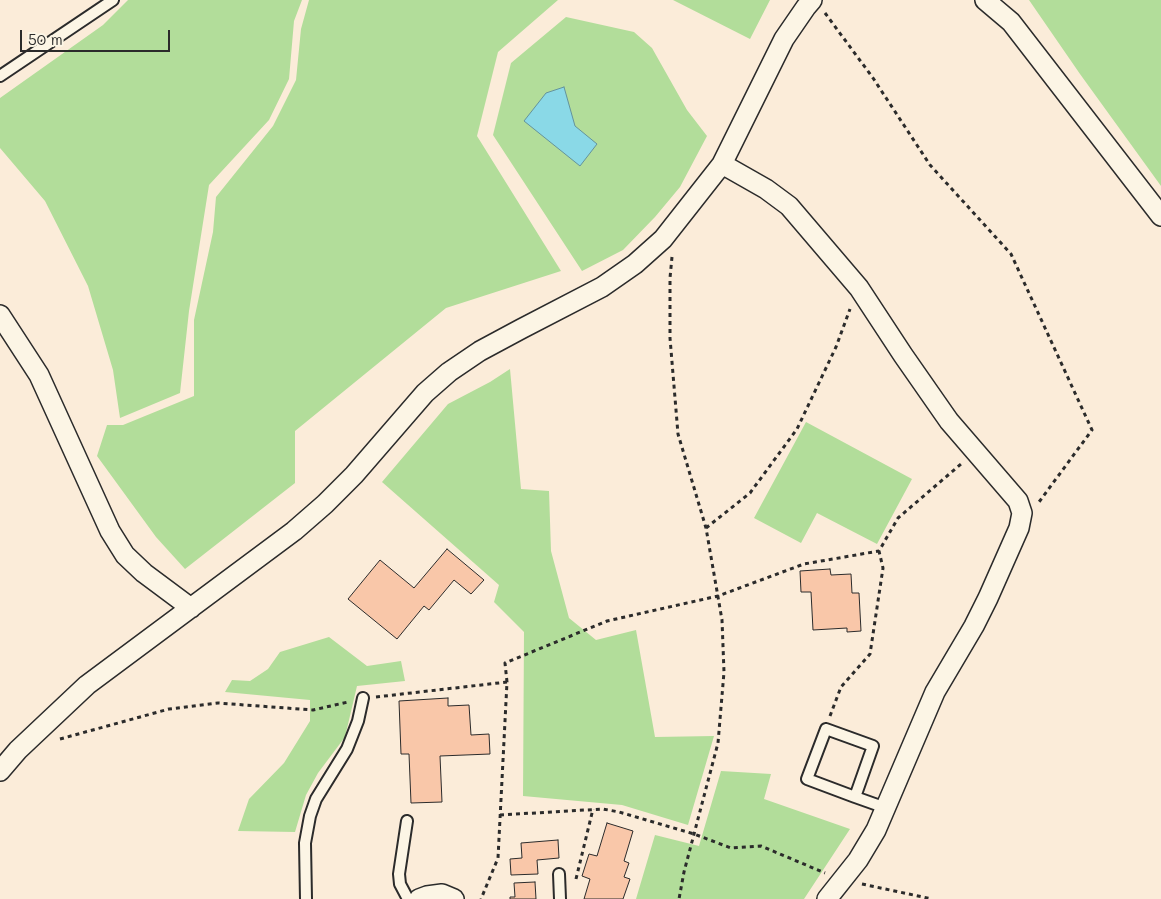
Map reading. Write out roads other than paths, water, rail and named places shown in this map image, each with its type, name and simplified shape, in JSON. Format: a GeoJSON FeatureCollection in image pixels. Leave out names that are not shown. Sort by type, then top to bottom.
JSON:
{"type":"FeatureCollection","features":[{"type":"Feature","properties":{"kind":"street"},"geometry":{"type":"LineString","coordinates":[[985,0],[1011,22],[1161,216]]}},
{"type":"Feature","properties":{"kind":"street"},"geometry":{"type":"LineString","coordinates":[[0,771],[18,750],[87,685],[294,531],[325,504],[354,475],[425,393],[449,372],[513,333],[602,287],[635,264],[663,239],[722,164],[784,38],[806,7],[817,4]]}},
{"type":"Feature","properties":{"kind":"street"},"geometry":{"type":"LineString","coordinates":[[722,164],[766,189],[789,206],[859,288],[943,413],[974,452],[1018,501],[1022,513],[1019,528],[974,626],[935,692],[876,830],[858,860],[826,899]]}},
{"type":"Feature","properties":{"kind":"street"},"geometry":{"type":"LineString","coordinates":[[0,315],[39,376],[110,531],[125,555],[144,573],[191,608]]}},
{"type":"Feature","properties":{"kind":"street"},"geometry":{"type":"LineString","coordinates":[[419,899],[442,894],[454,899]]}},
{"type":"Feature","properties":{"kind":"lane"},"geometry":{"type":"LineString","coordinates":[[0,76],[113,0]]}},
{"type":"Feature","properties":{"kind":"lane"},"geometry":{"type":"LineString","coordinates":[[306,899],[306,843],[310,816],[316,799],[347,750],[358,721],[363,698]]}},
{"type":"Feature","properties":{"kind":"lane"},"geometry":{"type":"LineString","coordinates":[[855,797],[874,746],[826,729],[807,779],[855,797],[886,808]]}},
{"type":"Feature","properties":{"kind":"lane"},"geometry":{"type":"LineString","coordinates":[[407,821],[399,874],[400,884],[408,899]]}},
{"type":"Feature","properties":{"kind":"lane"},"geometry":{"type":"LineString","coordinates":[[559,874],[560,899]]}},
{"type":"Feature","properties":{"kind":"water"},"geometry":{"type":"Polygon","coordinates":[[[564,87],[575,126],[597,144],[580,166],[524,121],[546,93],[564,87]]]}}]}
